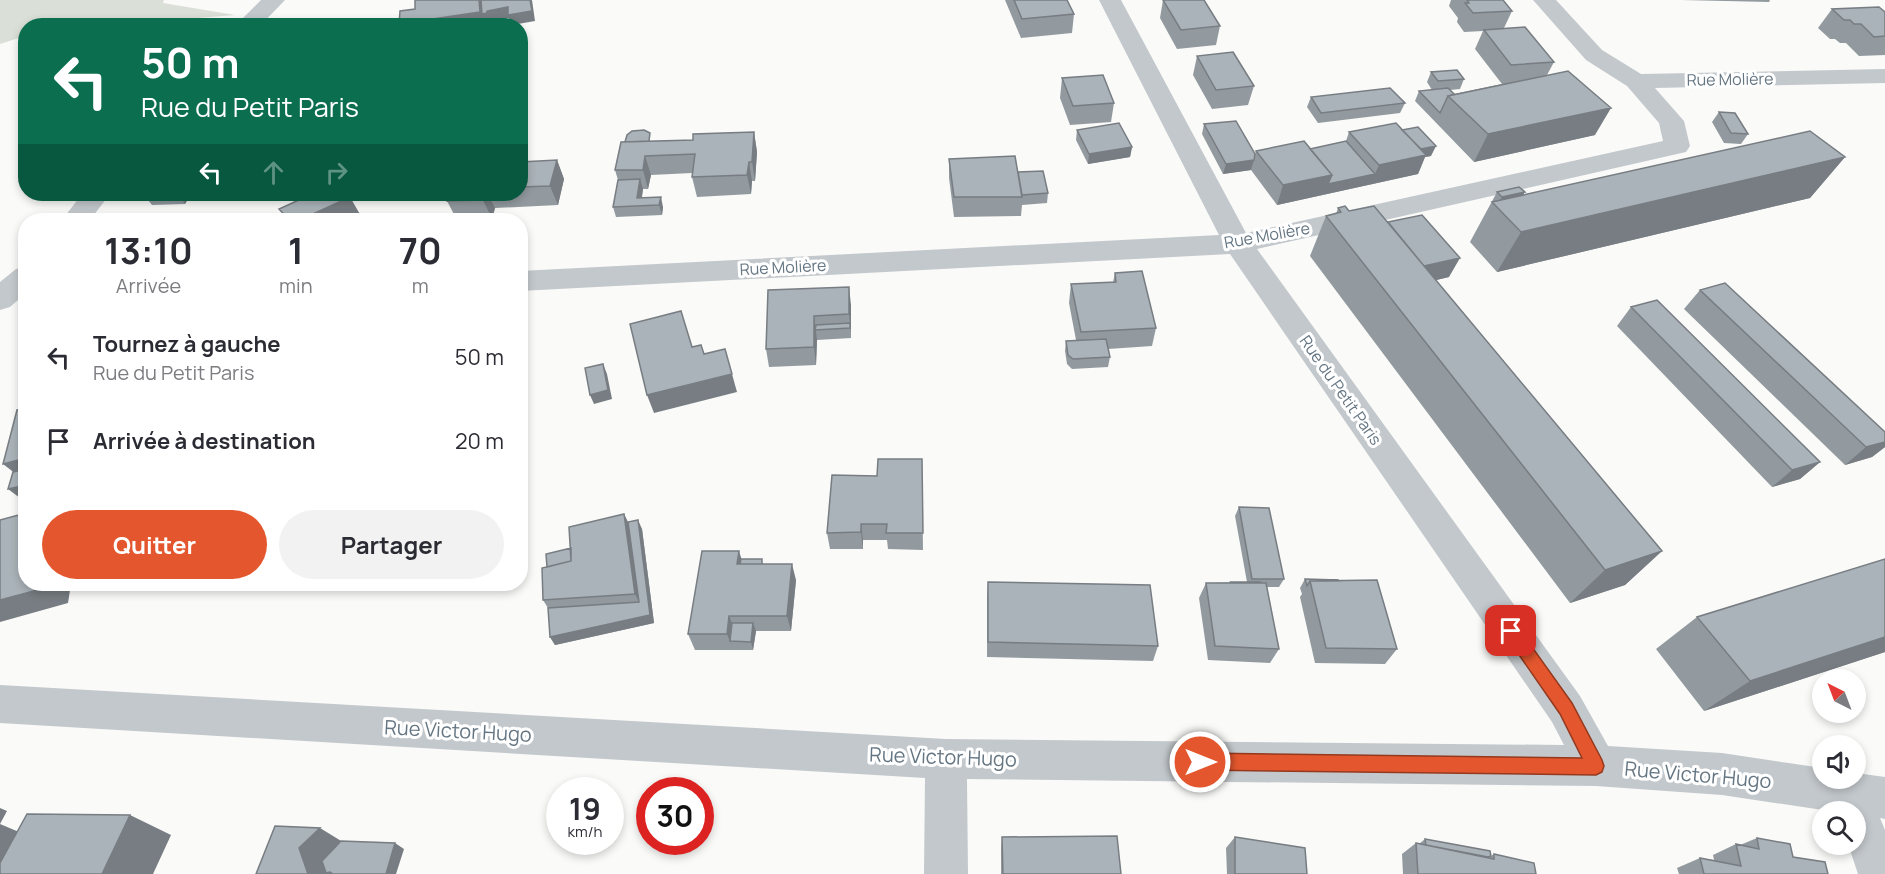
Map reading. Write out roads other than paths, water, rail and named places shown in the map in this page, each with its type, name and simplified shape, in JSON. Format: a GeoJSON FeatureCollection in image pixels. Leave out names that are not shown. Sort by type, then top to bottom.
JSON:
{"type":"FeatureCollection","features":[{"type":"Feature","properties":{"kind":"street"},"geometry":{"type":"LineString","coordinates":[[255,18],[274,0]]}},
{"type":"Feature","properties":{"kind":"street","name":"Rue du Petit Paris"},"geometry":{"type":"LineString","coordinates":[[1110,0],[1238,244],[1566,709],[1596,766]]}},
{"type":"Feature","properties":{"kind":"street"},"geometry":{"type":"LineString","coordinates":[[1544,0],[1594,55],[1636,81]]}},
{"type":"Feature","properties":{"kind":"street","name":"Rue Molière"},"geometry":{"type":"LineString","coordinates":[[1636,81],[1885,76]]}},
{"type":"Feature","properties":{"kind":"street","name":"Rue Molière"},"geometry":{"type":"LineString","coordinates":[[528,281],[1238,244],[1677,146],[1671,121],[1636,81]]}},
{"type":"Feature","properties":{"kind":"street"},"geometry":{"type":"LineString","coordinates":[[81,213],[91,201]]}},
{"type":"Feature","properties":{"kind":"street"},"geometry":{"type":"LineString","coordinates":[[0,299],[18,283]]}},
{"type":"Feature","properties":{"kind":"street","name":"Rue Victor Hugo"},"geometry":{"type":"LineString","coordinates":[[0,704],[946,759],[1596,766],[1722,774],[1867,796]]}},
{"type":"Feature","properties":{"kind":"street"},"geometry":{"type":"LineString","coordinates":[[946,759],[946,874]]}},
{"type":"Feature","properties":{"kind":"street"},"geometry":{"type":"LineString","coordinates":[[1867,796],[1880,874]]}}]}
